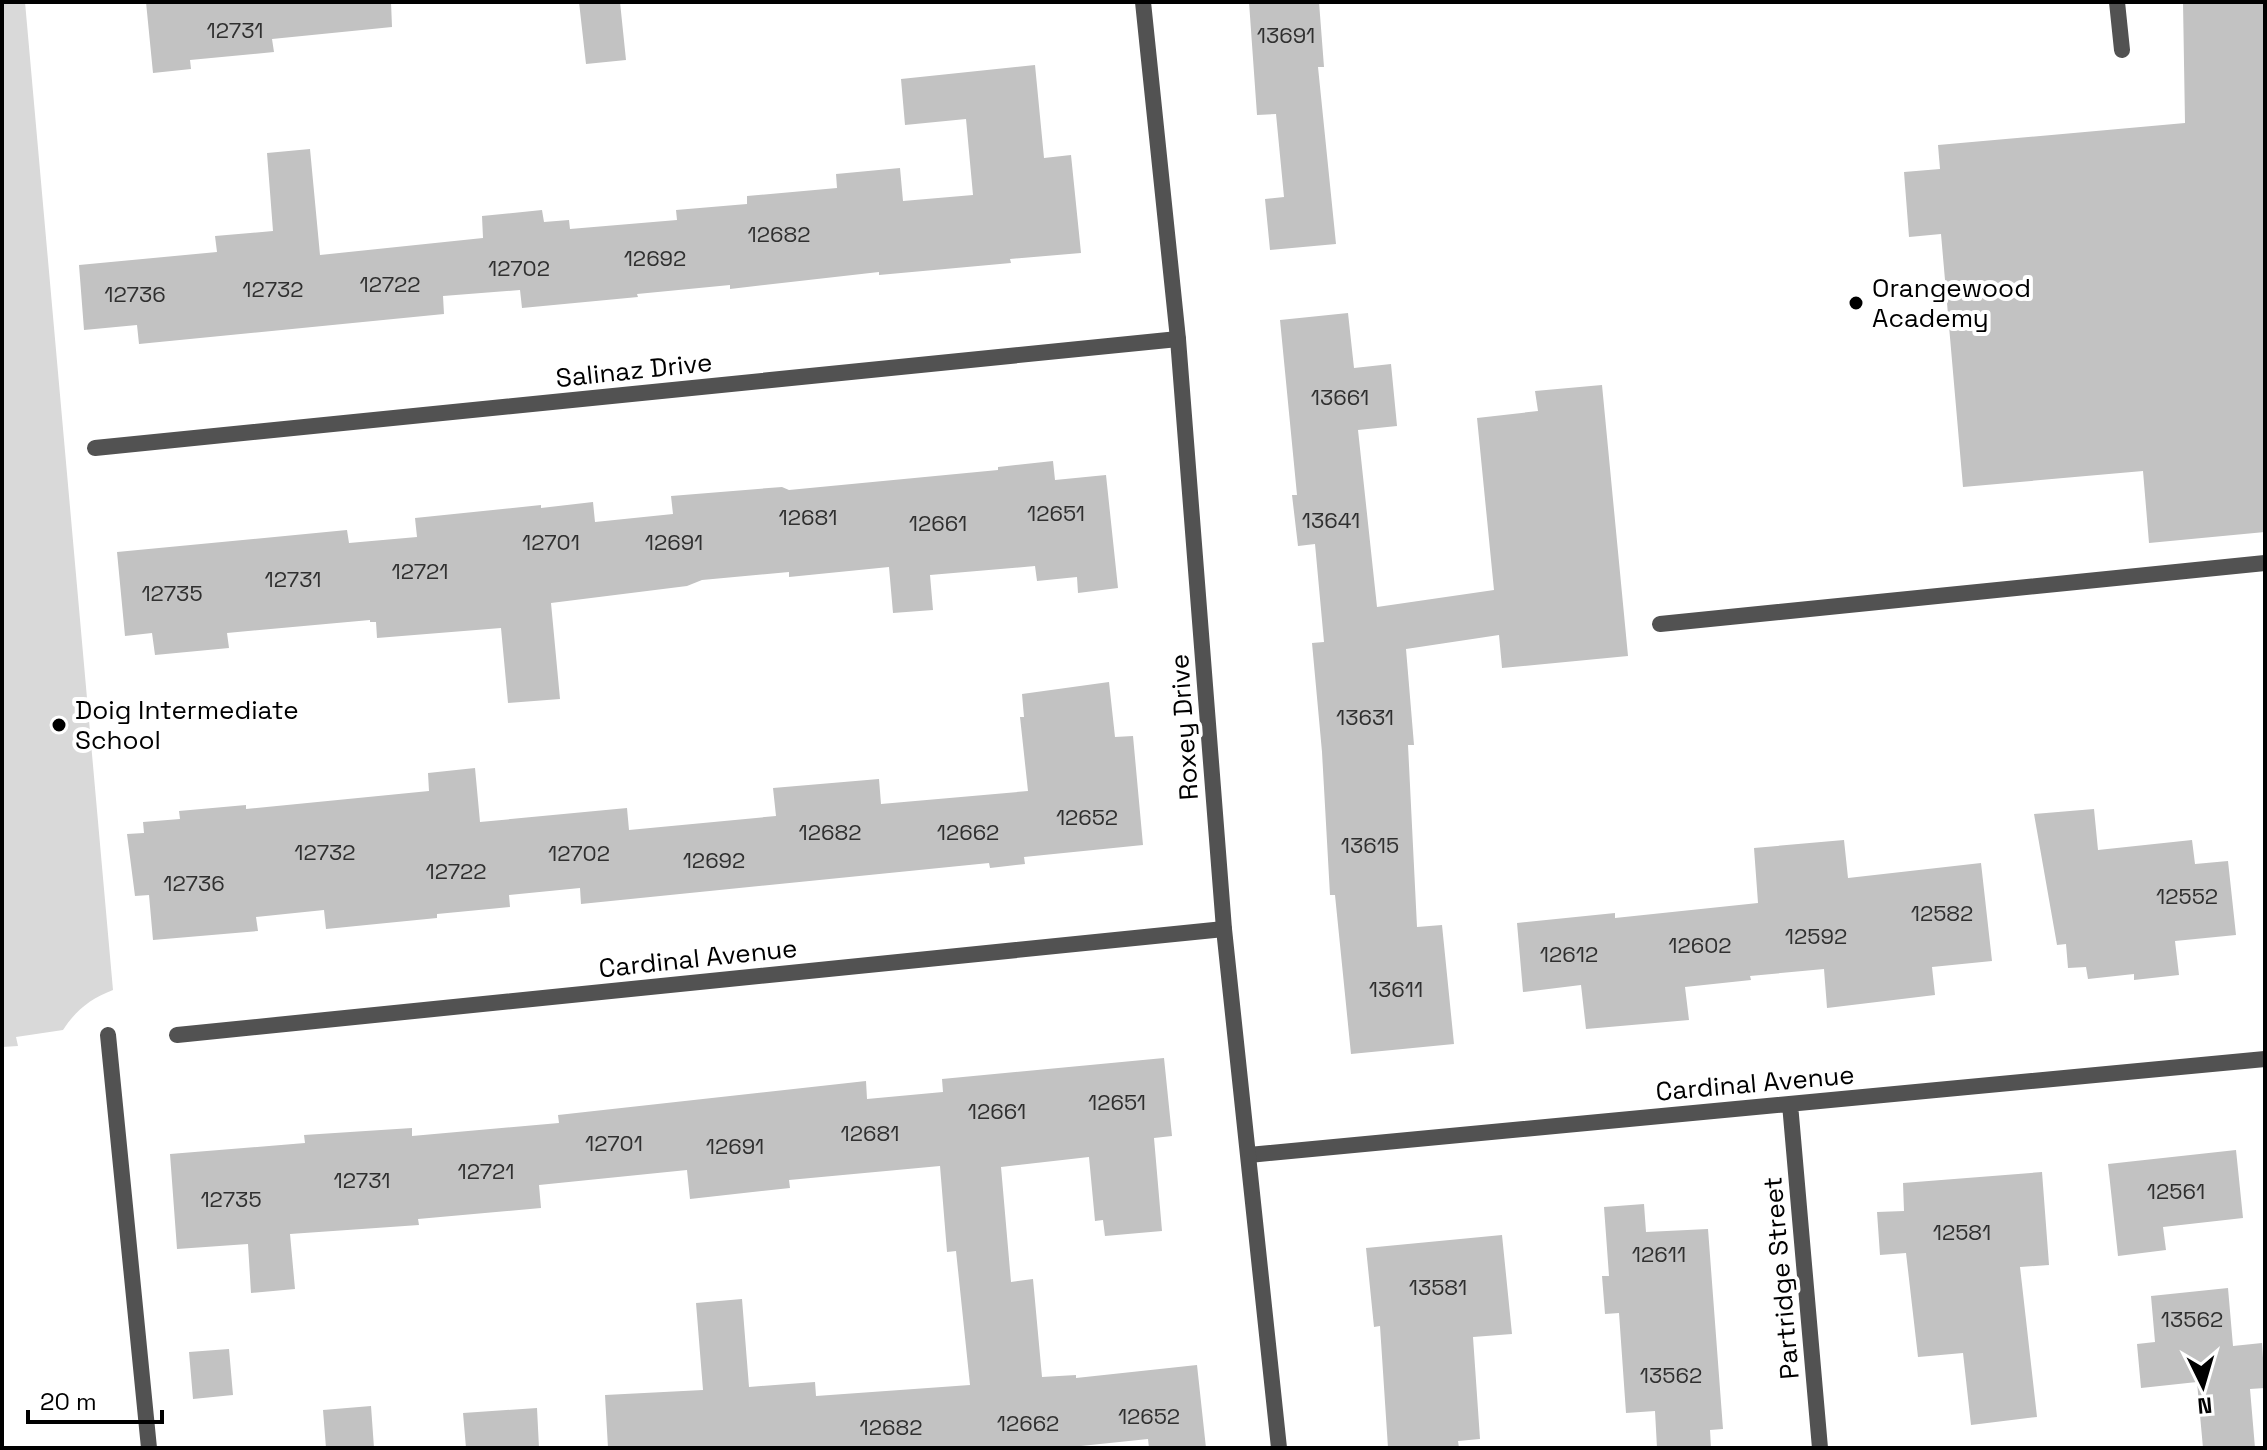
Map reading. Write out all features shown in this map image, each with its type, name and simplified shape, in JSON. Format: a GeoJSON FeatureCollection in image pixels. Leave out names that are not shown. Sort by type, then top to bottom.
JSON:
{"type":"FeatureCollection","features":[{"type":"Feature","properties":{"kind":"street","name":"Roxey Drive"},"geometry":{"type":"LineString","coordinates":[[1143,2],[1178,339],[1224,929],[1279,1448]]}},
{"type":"Feature","properties":{"kind":"street"},"geometry":{"type":"LineString","coordinates":[[2117,2],[2122,50]]}},
{"type":"Feature","properties":{"kind":"street","name":"Salinaz Drive"},"geometry":{"type":"LineString","coordinates":[[95,448],[1178,339]]}},
{"type":"Feature","properties":{"kind":"street"},"geometry":{"type":"LineString","coordinates":[[1660,624],[2265,563]]}},
{"type":"Feature","properties":{"kind":"street","name":"Cardinal Avenue"},"geometry":{"type":"LineString","coordinates":[[177,1035],[1224,929]]}},
{"type":"Feature","properties":{"kind":"street"},"geometry":{"type":"LineString","coordinates":[[108,1035],[149,1448]]}},
{"type":"Feature","properties":{"kind":"street","name":"Cardinal Avenue"},"geometry":{"type":"LineString","coordinates":[[1249,1155],[2265,1059]]}},
{"type":"Feature","properties":{"kind":"street","name":"Partridge Street"},"geometry":{"type":"LineString","coordinates":[[1790,1104],[1820,1448]]}},
{"type":"Feature","properties":{"kind":"shaded area"},"geometry":{"type":"Polygon","coordinates":[[[2,2],[25,2],[113,990],[84,1006],[63,1030],[16,1037],[18,1046],[2,1047],[2,2]]]}},
{"type":"Feature","properties":{"kind":"building"},"geometry":{"type":"Polygon","coordinates":[[[146,2],[391,2],[392,27],[272,39],[274,52],[190,60],[191,69],[153,73],[146,2]]]}},
{"type":"Feature","properties":{"kind":"building"},"geometry":{"type":"Polygon","coordinates":[[[579,2],[620,2],[626,60],[586,64],[579,2]]]}},
{"type":"Feature","properties":{"kind":"building"},"geometry":{"type":"Polygon","coordinates":[[[1249,2],[1319,2],[1324,67],[1318,67],[1336,244],[1270,250],[1265,199],[1284,197],[1276,114],[1257,115],[1249,2]]]}},
{"type":"Feature","properties":{"kind":"building"},"geometry":{"type":"Polygon","coordinates":[[[2183,2],[2265,2],[2265,532],[2149,543],[2143,471],[1963,487],[1941,234],[1909,237],[1904,172],[1940,169],[1938,145],[2185,123],[2183,2]]]}},
{"type":"Feature","properties":{"kind":"building"},"geometry":{"type":"Polygon","coordinates":[[[1035,65],[1044,158],[1071,155],[1081,253],[1010,259],[1011,263],[879,275],[879,272],[730,289],[730,285],[522,308],[520,290],[443,296],[444,314],[139,344],[137,325],[84,330],[79,265],[217,252],[215,236],[273,231],[267,153],[310,149],[320,255],[483,238],[482,216],[542,210],[544,222],[569,220],[570,229],[677,220],[676,210],[747,204],[747,196],[837,188],[836,174],[900,168],[903,201],[973,195],[966,119],[905,125],[901,79],[1035,65]]]}},
{"type":"Feature","properties":{"kind":"building"},"geometry":{"type":"Polygon","coordinates":[[[1348,313],[1354,368],[1391,364],[1397,426],[1358,430],[1377,607],[1494,590],[1477,418],[1538,411],[1535,391],[1602,385],[1628,656],[1502,668],[1499,635],[1406,649],[1414,745],[1408,745],[1417,927],[1442,925],[1454,1044],[1351,1054],[1335,895],[1330,895],[1312,643],[1324,642],[1315,544],[1298,546],[1292,495],[1297,495],[1280,320],[1348,313]]]}},
{"type":"Feature","properties":{"kind":"building"},"geometry":{"type":"Polygon","coordinates":[[[1053,461],[1055,480],[1106,475],[1118,588],[1078,593],[1077,577],[1037,581],[1035,566],[930,575],[933,610],[893,613],[889,567],[789,577],[789,572],[702,580],[687,586],[551,603],[560,699],[508,703],[501,628],[377,638],[376,622],[370,620],[227,633],[229,648],[155,655],[152,633],[125,636],[117,552],[347,530],[349,543],[417,537],[415,518],[541,505],[541,508],[593,502],[595,522],[673,514],[671,496],[782,487],[789,490],[998,470],[998,467],[1053,461]]]}},
{"type":"Feature","properties":{"kind":"building"},"geometry":{"type":"Polygon","coordinates":[[[1109,682],[1115,737],[1133,736],[1143,845],[1024,857],[1025,864],[990,868],[989,863],[581,904],[580,888],[509,895],[510,907],[326,929],[324,910],[256,917],[258,931],[153,940],[149,895],[135,896],[127,834],[144,833],[143,822],[180,819],[179,811],[246,805],[246,809],[429,791],[428,773],[475,768],[480,822],[627,808],[629,830],[776,816],[773,788],[879,779],[881,804],[1028,791],[1020,717],[1024,717],[1022,694],[1109,682]]]}},
{"type":"Feature","properties":{"kind":"building"},"geometry":{"type":"Polygon","coordinates":[[[2094,809],[2098,850],[2192,840],[2195,864],[2228,861],[2236,935],[2175,941],[2179,975],[2134,980],[2134,974],[2088,979],[2086,967],[2068,968],[2066,944],[2057,945],[2034,814],[2094,809]]]}},
{"type":"Feature","properties":{"kind":"building"},"geometry":{"type":"Polygon","coordinates":[[[1844,840],[1848,878],[1981,863],[1992,961],[1932,967],[1935,995],[1827,1008],[1824,969],[1750,976],[1751,980],[1685,987],[1689,1020],[1586,1029],[1581,985],[1523,992],[1517,923],[1615,913],[1615,918],[1758,903],[1754,848],[1844,840]]]}},
{"type":"Feature","properties":{"kind":"building"},"geometry":{"type":"Polygon","coordinates":[[[1164,1058],[1172,1136],[1154,1138],[1162,1231],[1105,1236],[1103,1220],[1095,1221],[1089,1157],[1001,1167],[1011,1282],[1033,1279],[1042,1377],[1076,1375],[1076,1378],[1197,1365],[1206,1448],[1149,1448],[1148,1439],[1081,1448],[608,1448],[605,1395],[703,1390],[696,1303],[742,1299],[749,1387],[815,1382],[816,1396],[970,1385],[956,1251],[947,1252],[940,1166],[789,1180],[790,1188],[690,1199],[687,1170],[539,1185],[541,1208],[418,1219],[419,1225],[290,1234],[295,1289],[251,1293],[248,1244],[177,1249],[170,1154],[305,1143],[304,1135],[412,1128],[412,1136],[559,1123],[558,1115],[866,1081],[867,1099],[943,1092],[942,1079],[1164,1058]]]}},
{"type":"Feature","properties":{"kind":"building"},"geometry":{"type":"Polygon","coordinates":[[[2236,1150],[2243,1218],[2163,1227],[2166,1250],[2118,1256],[2108,1164],[2236,1150]]]}},
{"type":"Feature","properties":{"kind":"building"},"geometry":{"type":"Polygon","coordinates":[[[2042,1172],[2049,1265],[2020,1267],[2037,1417],[1971,1425],[1963,1353],[1918,1357],[1906,1253],[1880,1255],[1877,1212],[1904,1211],[1903,1183],[2042,1172]]]}},
{"type":"Feature","properties":{"kind":"building"},"geometry":{"type":"Polygon","coordinates":[[[1644,1204],[1646,1232],[1708,1229],[1723,1429],[1710,1430],[1711,1448],[1657,1448],[1655,1411],[1626,1413],[1619,1313],[1605,1314],[1602,1276],[1609,1276],[1604,1207],[1644,1204]]]}},
{"type":"Feature","properties":{"kind":"building"},"geometry":{"type":"Polygon","coordinates":[[[1502,1235],[1512,1334],[1473,1337],[1480,1439],[1458,1441],[1459,1448],[1388,1448],[1380,1326],[1374,1327],[1366,1248],[1502,1235]]]}},
{"type":"Feature","properties":{"kind":"building"},"geometry":{"type":"Polygon","coordinates":[[[2228,1288],[2233,1346],[2262,1343],[2265,1388],[2250,1389],[2255,1448],[2203,1448],[2197,1382],[2141,1388],[2137,1344],[2155,1342],[2151,1296],[2228,1288]]]}},
{"type":"Feature","properties":{"kind":"building"},"geometry":{"type":"Polygon","coordinates":[[[229,1349],[233,1395],[193,1399],[189,1352],[229,1349]]]}},
{"type":"Feature","properties":{"kind":"building"},"geometry":{"type":"Polygon","coordinates":[[[371,1406],[374,1448],[326,1448],[323,1410],[371,1406]]]}},
{"type":"Feature","properties":{"kind":"building"},"geometry":{"type":"Polygon","coordinates":[[[537,1408],[539,1448],[466,1448],[463,1413],[537,1408]]]}},
{"type":"Feature","properties":{"kind":"place","name":"Orangewood Academy"},"geometry":{"type":"Point","coordinates":[1856,303]}},
{"type":"Feature","properties":{"kind":"place","name":"Doig Intermediate School"},"geometry":{"type":"Point","coordinates":[59,725]}}]}
